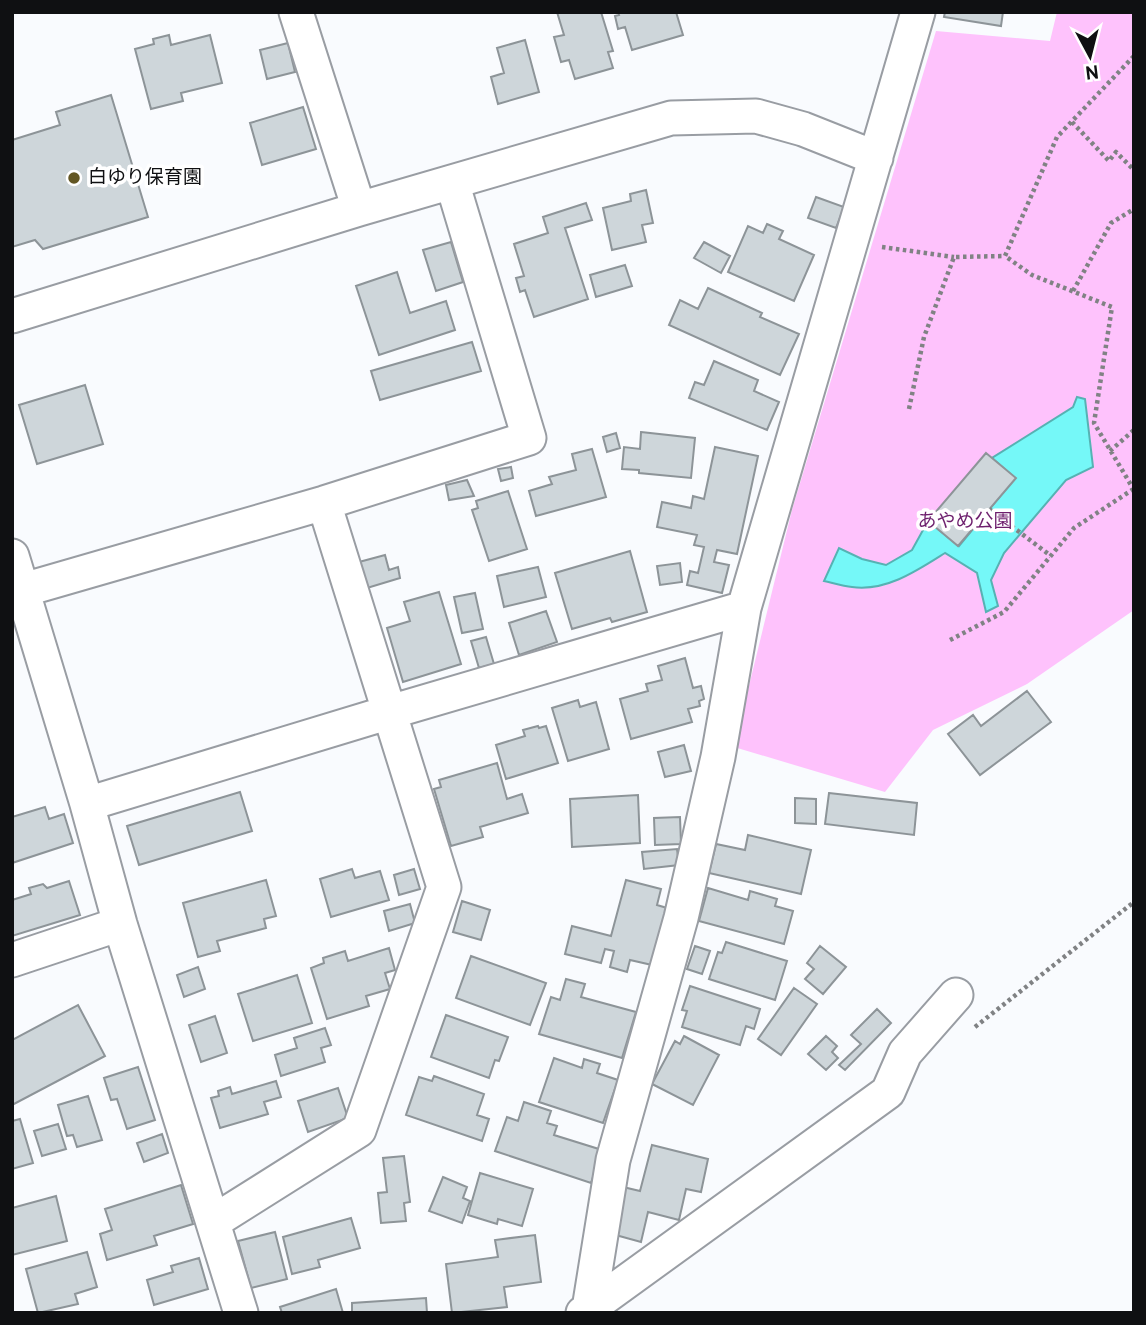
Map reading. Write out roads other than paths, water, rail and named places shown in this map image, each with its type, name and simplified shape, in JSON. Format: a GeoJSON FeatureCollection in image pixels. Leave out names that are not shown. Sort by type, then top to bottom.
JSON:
{"type":"FeatureCollection","features":[{"type":"Feature","properties":{"kind":"street"},"geometry":{"type":"LineString","coordinates":[[296,12],[359,209]]}},
{"type":"Feature","properties":{"kind":"street"},"geometry":{"type":"LineString","coordinates":[[586,1311],[613,1160],[681,918],[718,757],[744,608],[918,12]]}},
{"type":"Feature","properties":{"kind":"street"},"geometry":{"type":"LineString","coordinates":[[12,316],[359,209],[671,118],[756,116],[803,129],[876,158]]}},
{"type":"Feature","properties":{"kind":"street"},"geometry":{"type":"LineString","coordinates":[[23,590],[324,503],[529,438],[452,182]]}},
{"type":"Feature","properties":{"kind":"street"},"geometry":{"type":"LineString","coordinates":[[213,1222],[359,1130],[444,887],[324,503]]}},
{"type":"Feature","properties":{"kind":"street"},"geometry":{"type":"LineString","coordinates":[[12,556],[88,804],[120,924],[241,1313]]}},
{"type":"Feature","properties":{"kind":"street"},"geometry":{"type":"LineString","coordinates":[[88,804],[744,608]]}},
{"type":"Feature","properties":{"kind":"street"},"geometry":{"type":"LineString","coordinates":[[12,960],[120,924]]}},
{"type":"Feature","properties":{"kind":"street"},"geometry":{"type":"LineString","coordinates":[[586,1311],[888,1092],[905,1053],[956,995]]}},
{"type":"Feature","properties":{"kind":"water"},"geometry":{"type":"Polygon","coordinates":[[[1077,397],[1085,399],[1093,467],[1066,480],[1004,553],[991,580],[998,606],[986,612],[977,573],[945,553],[901,578],[877,586],[852,587],[824,581],[839,548],[862,559],[886,565],[912,550],[928,521],[959,546],[1015,478],[992,458],[1073,407],[1077,397]]]}},
{"type":"Feature","properties":{"kind":"place","name":"白ゆり保育園"},"geometry":{"type":"Point","coordinates":[74,178]}},
{"type":"Feature","properties":{"kind":"park label","name":"あやめ公園"},"geometry":{"type":"Point","coordinates":[965,522]}}]}
